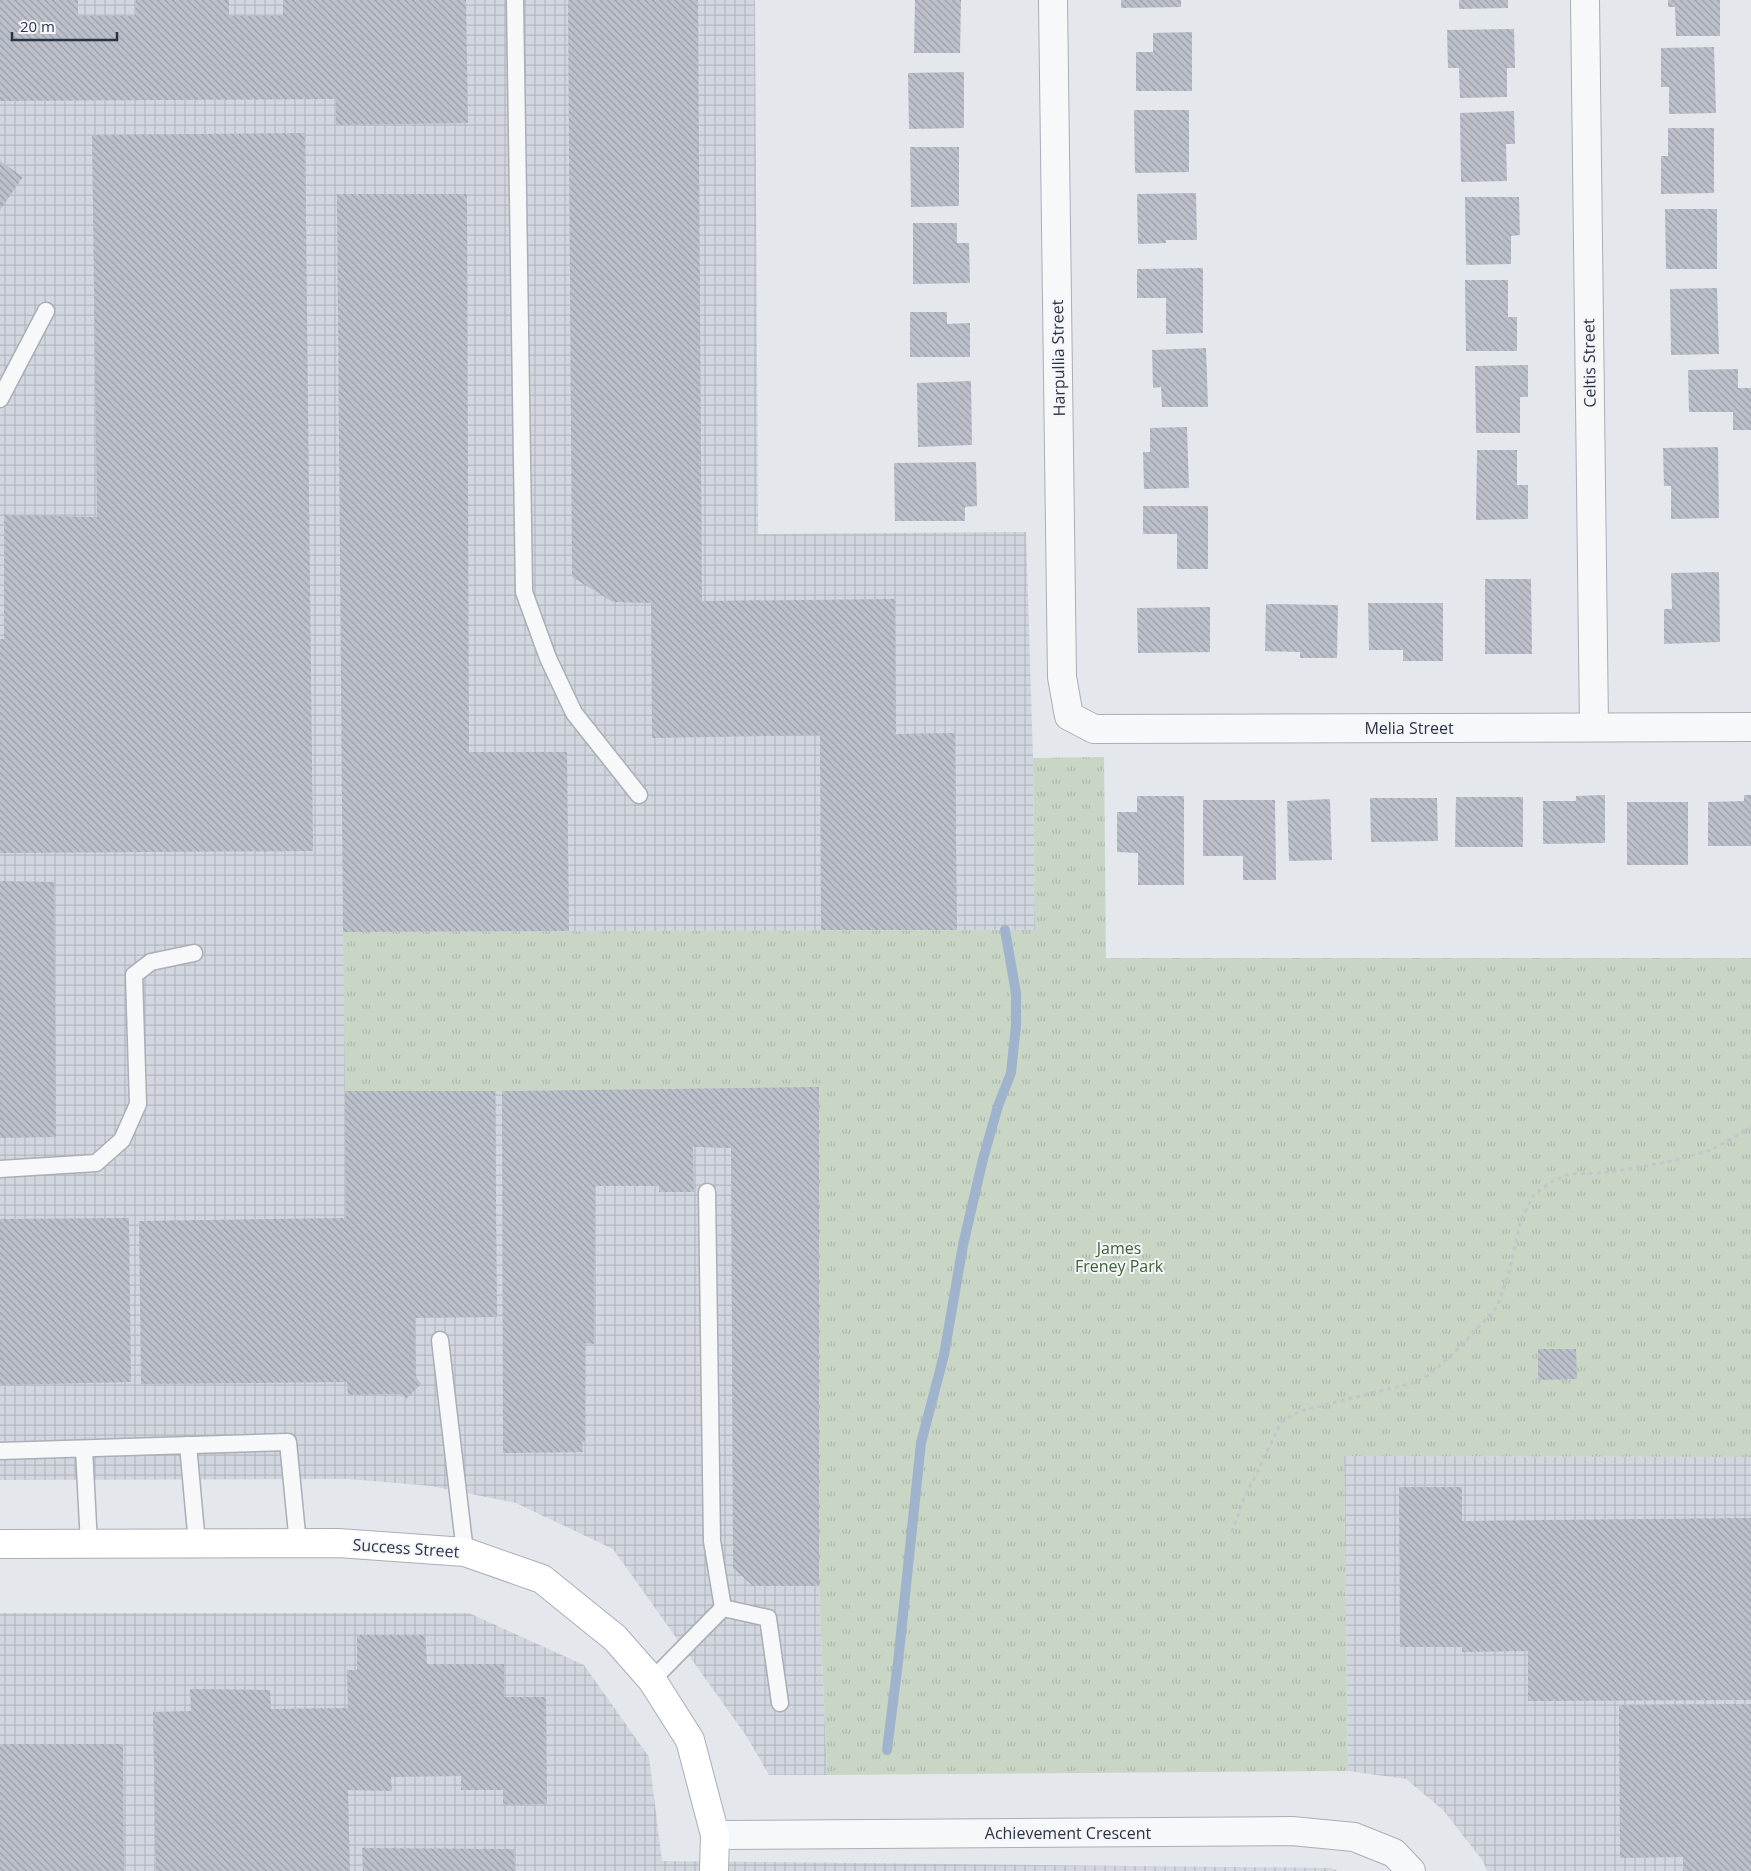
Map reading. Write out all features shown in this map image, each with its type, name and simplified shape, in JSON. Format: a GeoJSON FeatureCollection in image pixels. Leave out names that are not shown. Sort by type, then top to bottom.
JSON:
{"type":"FeatureCollection","features":[{"type":"Feature","properties":{"kind":"street","name":"Harpullia Street"},"geometry":{"type":"LineString","coordinates":[[1053,0],[1062,677],[1069,716]]}},
{"type":"Feature","properties":{"kind":"street","name":"Celtis Street"},"geometry":{"type":"LineString","coordinates":[[1585,0],[1594,727]]}},
{"type":"Feature","properties":{"kind":"street","name":"Melia Street"},"geometry":{"type":"LineString","coordinates":[[1069,716],[1094,729],[1751,726]]}},
{"type":"Feature","properties":{"kind":"street","name":"Success Street"},"geometry":{"type":"LineString","coordinates":[[0,1544],[338,1543],[466,1552],[542,1579],[615,1638],[652,1680],[690,1740],[715,1836],[714,1871]]}},
{"type":"Feature","properties":{"kind":"street","name":"Achievement Crescent"},"geometry":{"type":"LineString","coordinates":[[715,1836],[1292,1831],[1354,1837],[1394,1853],[1411,1871]]}},
{"type":"Feature","properties":{"kind":"lane"},"geometry":{"type":"LineString","coordinates":[[515,0],[524,592],[548,658],[574,713],[639,796]]}},
{"type":"Feature","properties":{"kind":"lane"},"geometry":{"type":"LineString","coordinates":[[0,399],[46,311]]}},
{"type":"Feature","properties":{"kind":"lane"},"geometry":{"type":"LineString","coordinates":[[0,1168],[96,1163],[122,1140],[138,1104],[134,975],[151,962],[194,953]]}},
{"type":"Feature","properties":{"kind":"lane"},"geometry":{"type":"LineString","coordinates":[[707,1192],[712,1541],[723,1608]]}},
{"type":"Feature","properties":{"kind":"lane"},"geometry":{"type":"LineString","coordinates":[[440,1340],[466,1552]]}},
{"type":"Feature","properties":{"kind":"lane"},"geometry":{"type":"LineString","coordinates":[[0,1451],[288,1442],[298,1544]]}},
{"type":"Feature","properties":{"kind":"lane"},"geometry":{"type":"LineString","coordinates":[[188,1445],[197,1544]]}},
{"type":"Feature","properties":{"kind":"lane"},"geometry":{"type":"LineString","coordinates":[[84,1449],[89,1544]]}},
{"type":"Feature","properties":{"kind":"lane"},"geometry":{"type":"LineString","coordinates":[[652,1680],[723,1608]]}},
{"type":"Feature","properties":{"kind":"lane"},"geometry":{"type":"LineString","coordinates":[[723,1608],[768,1618],[780,1703]]}},
{"type":"Feature","properties":{"kind":"path"},"geometry":{"type":"LineString","coordinates":[[1232,1532],[1244,1499],[1281,1422],[1304,1410],[1413,1384],[1430,1375],[1459,1348],[1497,1307],[1509,1272],[1521,1220],[1533,1196],[1545,1186],[1569,1174],[1602,1173],[1672,1161],[1711,1150],[1751,1128]]}},
{"type":"Feature","properties":{"kind":"shaded area"},"geometry":{"type":"Polygon","coordinates":[[[0,0],[755,0],[758,534],[1026,532],[1033,758],[1035,930],[343,933],[495,1091],[819,1087],[819,1586],[827,1775],[769,1775],[747,1737],[613,1549],[516,1503],[431,1486],[349,1479],[0,1480],[0,0]]]}},
{"type":"Feature","properties":{"kind":"shaded area"},"geometry":{"type":"Polygon","coordinates":[[[1344,1456],[1751,1457],[1751,1871],[1487,1871],[1483,1861],[1443,1810],[1406,1779],[1348,1771],[1344,1456]]]}},
{"type":"Feature","properties":{"kind":"shaded area"},"geometry":{"type":"Polygon","coordinates":[[[0,1613],[469,1613],[584,1665],[649,1757],[662,1861],[1331,1868],[1338,1871],[0,1871],[0,1613]]]}},
{"type":"Feature","properties":{"kind":"green space","name":"James Freney Park"},"geometry":{"type":"Polygon","coordinates":[[[1104,757],[1106,958],[1751,958],[1751,1457],[1344,1456],[1348,1771],[827,1775],[819,1586],[819,1088],[345,1091],[343,932],[1035,930],[1033,758],[1104,757]]]}},
{"type":"Feature","properties":{"kind":"building"},"geometry":{"type":"Polygon","coordinates":[[[0,0],[78,0],[78,16],[135,16],[136,0],[229,0],[229,16],[283,16],[283,0],[466,0],[468,123],[336,125],[336,99],[0,101],[0,0]]]}},
{"type":"Feature","properties":{"kind":"building"},"geometry":{"type":"Polygon","coordinates":[[[568,0],[698,0],[702,601],[895,599],[896,734],[955,733],[957,930],[821,930],[820,735],[652,738],[651,603],[613,602],[572,577],[568,0]]]}},
{"type":"Feature","properties":{"kind":"building"},"geometry":{"type":"Polygon","coordinates":[[[915,0],[961,0],[960,53],[914,53],[915,0]]]}},
{"type":"Feature","properties":{"kind":"building"},"geometry":{"type":"Polygon","coordinates":[[[1121,0],[1181,0],[1181,7],[1121,8],[1121,0]]]}},
{"type":"Feature","properties":{"kind":"building"},"geometry":{"type":"Polygon","coordinates":[[[1459,0],[1508,0],[1508,8],[1459,9],[1459,0]]]}},
{"type":"Feature","properties":{"kind":"building"},"geometry":{"type":"Polygon","coordinates":[[[1668,0],[1720,0],[1720,36],[1676,36],[1675,7],[1668,7],[1668,0]]]}},
{"type":"Feature","properties":{"kind":"building"},"geometry":{"type":"Polygon","coordinates":[[[1514,29],[1515,68],[1507,68],[1507,97],[1460,98],[1459,68],[1448,68],[1447,30],[1514,29]]]}},
{"type":"Feature","properties":{"kind":"building"},"geometry":{"type":"Polygon","coordinates":[[[1192,32],[1192,91],[1136,91],[1136,52],[1153,52],[1153,33],[1192,32]]]}},
{"type":"Feature","properties":{"kind":"building"},"geometry":{"type":"Polygon","coordinates":[[[1714,47],[1716,113],[1669,114],[1669,87],[1661,87],[1661,48],[1714,47]]]}},
{"type":"Feature","properties":{"kind":"building"},"geometry":{"type":"Polygon","coordinates":[[[964,72],[964,128],[909,129],[908,73],[964,72]]]}},
{"type":"Feature","properties":{"kind":"building"},"geometry":{"type":"Polygon","coordinates":[[[1134,110],[1189,110],[1189,172],[1135,173],[1134,110]]]}},
{"type":"Feature","properties":{"kind":"building"},"geometry":{"type":"Polygon","coordinates":[[[1514,111],[1515,144],[1506,144],[1507,181],[1461,182],[1460,113],[1514,111]]]}},
{"type":"Feature","properties":{"kind":"building"},"geometry":{"type":"Polygon","coordinates":[[[1668,128],[1714,128],[1714,193],[1661,194],[1661,156],[1668,156],[1668,128]]]}},
{"type":"Feature","properties":{"kind":"building"},"geometry":{"type":"Polygon","coordinates":[[[305,133],[313,851],[0,853],[0,639],[4,639],[4,515],[97,517],[92,135],[305,133]]]}},
{"type":"Feature","properties":{"kind":"building"},"geometry":{"type":"Polygon","coordinates":[[[910,147],[959,147],[959,206],[911,207],[910,147]]]}},
{"type":"Feature","properties":{"kind":"building"},"geometry":{"type":"Polygon","coordinates":[[[0,161],[23,177],[0,210],[0,161]]]}},
{"type":"Feature","properties":{"kind":"building"},"geometry":{"type":"Polygon","coordinates":[[[1196,193],[1197,240],[1166,240],[1166,243],[1138,244],[1137,194],[1196,193]]]}},
{"type":"Feature","properties":{"kind":"building"},"geometry":{"type":"Polygon","coordinates":[[[337,194],[467,194],[469,752],[567,752],[569,931],[343,932],[337,194]]]}},
{"type":"Feature","properties":{"kind":"building"},"geometry":{"type":"Polygon","coordinates":[[[1465,197],[1519,197],[1520,235],[1511,236],[1511,264],[1466,265],[1465,197]]]}},
{"type":"Feature","properties":{"kind":"building"},"geometry":{"type":"Polygon","coordinates":[[[1665,209],[1717,209],[1717,269],[1666,269],[1665,209]]]}},
{"type":"Feature","properties":{"kind":"building"},"geometry":{"type":"Polygon","coordinates":[[[913,223],[957,223],[957,243],[969,243],[970,283],[913,284],[913,223]]]}},
{"type":"Feature","properties":{"kind":"building"},"geometry":{"type":"Polygon","coordinates":[[[1203,268],[1203,333],[1166,334],[1166,298],[1137,298],[1137,269],[1203,268]]]}},
{"type":"Feature","properties":{"kind":"building"},"geometry":{"type":"Polygon","coordinates":[[[1465,280],[1508,280],[1508,317],[1517,317],[1517,351],[1466,351],[1465,280]]]}},
{"type":"Feature","properties":{"kind":"building"},"geometry":{"type":"Polygon","coordinates":[[[1717,288],[1719,354],[1671,355],[1670,289],[1717,288]]]}},
{"type":"Feature","properties":{"kind":"building"},"geometry":{"type":"Polygon","coordinates":[[[910,312],[947,312],[947,324],[970,323],[970,357],[910,357],[910,312]]]}},
{"type":"Feature","properties":{"kind":"building"},"geometry":{"type":"Polygon","coordinates":[[[1206,348],[1208,407],[1162,407],[1161,387],[1153,388],[1152,350],[1206,348]]]}},
{"type":"Feature","properties":{"kind":"building"},"geometry":{"type":"Polygon","coordinates":[[[1528,365],[1528,397],[1520,397],[1520,433],[1476,433],[1475,366],[1528,365]]]}},
{"type":"Feature","properties":{"kind":"building"},"geometry":{"type":"Polygon","coordinates":[[[1738,369],[1738,388],[1751,388],[1751,430],[1733,430],[1733,412],[1689,412],[1688,370],[1738,369]]]}},
{"type":"Feature","properties":{"kind":"building"},"geometry":{"type":"Polygon","coordinates":[[[971,381],[972,445],[918,447],[917,383],[971,381]]]}},
{"type":"Feature","properties":{"kind":"building"},"geometry":{"type":"Polygon","coordinates":[[[1187,427],[1189,488],[1144,489],[1143,452],[1150,452],[1150,428],[1187,427]]]}},
{"type":"Feature","properties":{"kind":"building"},"geometry":{"type":"Polygon","coordinates":[[[1718,447],[1719,518],[1671,519],[1671,486],[1664,486],[1663,448],[1718,447]]]}},
{"type":"Feature","properties":{"kind":"building"},"geometry":{"type":"Polygon","coordinates":[[[1477,450],[1517,450],[1517,485],[1528,485],[1528,519],[1476,520],[1477,450]]]}},
{"type":"Feature","properties":{"kind":"building"},"geometry":{"type":"Polygon","coordinates":[[[976,462],[977,506],[965,507],[965,521],[895,521],[894,463],[976,462]]]}},
{"type":"Feature","properties":{"kind":"building"},"geometry":{"type":"Polygon","coordinates":[[[1143,506],[1208,506],[1208,569],[1177,569],[1177,534],[1143,534],[1143,506]]]}},
{"type":"Feature","properties":{"kind":"building"},"geometry":{"type":"Polygon","coordinates":[[[1719,572],[1720,642],[1664,644],[1664,609],[1672,609],[1671,573],[1719,572]]]}},
{"type":"Feature","properties":{"kind":"building"},"geometry":{"type":"Polygon","coordinates":[[[1485,579],[1531,579],[1532,654],[1485,654],[1485,579]]]}},
{"type":"Feature","properties":{"kind":"building"},"geometry":{"type":"Polygon","coordinates":[[[1368,603],[1443,603],[1443,661],[1403,661],[1403,650],[1369,650],[1368,603]]]}},
{"type":"Feature","properties":{"kind":"building"},"geometry":{"type":"Polygon","coordinates":[[[1266,604],[1338,605],[1337,658],[1300,658],[1300,652],[1265,651],[1266,604]]]}},
{"type":"Feature","properties":{"kind":"building"},"geometry":{"type":"Polygon","coordinates":[[[1210,607],[1210,652],[1138,653],[1137,608],[1210,607]]]}},
{"type":"Feature","properties":{"kind":"building"},"geometry":{"type":"Polygon","coordinates":[[[1605,795],[1605,843],[1543,844],[1543,801],[1576,801],[1576,796],[1605,795]]]}},
{"type":"Feature","properties":{"kind":"building"},"geometry":{"type":"Polygon","coordinates":[[[1744,795],[1751,795],[1751,846],[1708,846],[1708,802],[1744,801],[1744,795]]]}},
{"type":"Feature","properties":{"kind":"building"},"geometry":{"type":"Polygon","coordinates":[[[1137,796],[1184,796],[1184,885],[1138,885],[1138,853],[1117,852],[1117,812],[1137,812],[1137,796]]]}},
{"type":"Feature","properties":{"kind":"building"},"geometry":{"type":"Polygon","coordinates":[[[1456,797],[1523,797],[1523,847],[1455,847],[1456,797]]]}},
{"type":"Feature","properties":{"kind":"building"},"geometry":{"type":"Polygon","coordinates":[[[1370,798],[1437,798],[1438,841],[1371,842],[1370,798]]]}},
{"type":"Feature","properties":{"kind":"building"},"geometry":{"type":"Polygon","coordinates":[[[1330,799],[1332,860],[1289,861],[1287,801],[1330,799]]]}},
{"type":"Feature","properties":{"kind":"building"},"geometry":{"type":"Polygon","coordinates":[[[1203,800],[1275,800],[1276,880],[1243,880],[1243,856],[1203,856],[1203,800]]]}},
{"type":"Feature","properties":{"kind":"building"},"geometry":{"type":"Polygon","coordinates":[[[1627,802],[1688,802],[1688,865],[1627,865],[1627,802]]]}},
{"type":"Feature","properties":{"kind":"building"},"geometry":{"type":"Polygon","coordinates":[[[0,881],[54,882],[56,1137],[0,1138],[0,881]]]}},
{"type":"Feature","properties":{"kind":"building"},"geometry":{"type":"Polygon","coordinates":[[[819,1087],[819,1586],[753,1586],[733,1568],[731,1148],[693,1147],[694,1192],[659,1192],[659,1186],[595,1186],[594,1344],[585,1343],[585,1442],[582,1442],[583,1452],[503,1453],[502,1091],[819,1087]]]}},
{"type":"Feature","properties":{"kind":"building"},"geometry":{"type":"Polygon","coordinates":[[[345,1091],[495,1091],[497,1317],[415,1318],[416,1377],[421,1384],[406,1399],[401,1394],[348,1395],[347,1382],[141,1384],[139,1221],[346,1218],[345,1091]]]}},
{"type":"Feature","properties":{"kind":"building"},"geometry":{"type":"Polygon","coordinates":[[[129,1218],[131,1382],[0,1385],[0,1219],[129,1218]]]}},
{"type":"Feature","properties":{"kind":"building"},"geometry":{"type":"Polygon","coordinates":[[[1538,1349],[1576,1349],[1577,1379],[1538,1380],[1538,1349]]]}},
{"type":"Feature","properties":{"kind":"building"},"geometry":{"type":"Polygon","coordinates":[[[1399,1487],[1462,1487],[1462,1521],[1751,1518],[1751,1700],[1528,1701],[1528,1651],[1462,1652],[1462,1647],[1400,1647],[1399,1487]]]}},
{"type":"Feature","properties":{"kind":"building"},"geometry":{"type":"Polygon","coordinates":[[[357,1635],[425,1635],[427,1664],[504,1664],[504,1697],[546,1697],[547,1804],[503,1805],[503,1790],[461,1790],[461,1776],[391,1777],[392,1791],[348,1790],[350,1871],[156,1871],[153,1712],[191,1711],[190,1689],[270,1690],[271,1709],[348,1708],[347,1670],[357,1670],[357,1635]]]}},
{"type":"Feature","properties":{"kind":"building"},"geometry":{"type":"Polygon","coordinates":[[[1751,1704],[1751,1871],[1683,1871],[1683,1857],[1620,1858],[1619,1705],[1751,1704]]]}},
{"type":"Feature","properties":{"kind":"building"},"geometry":{"type":"Polygon","coordinates":[[[0,1744],[123,1744],[124,1871],[0,1871],[0,1744]]]}},
{"type":"Feature","properties":{"kind":"building"},"geometry":{"type":"Polygon","coordinates":[[[362,1848],[514,1849],[515,1871],[363,1871],[362,1848]]]}},
{"type":"Feature","properties":{"kind":"waterway"},"geometry":{"type":"LineString","coordinates":[[887,1750],[921,1443],[944,1355],[963,1245],[983,1159],[998,1106],[1011,1073],[1016,1025],[1016,993],[1005,930]]}}]}
